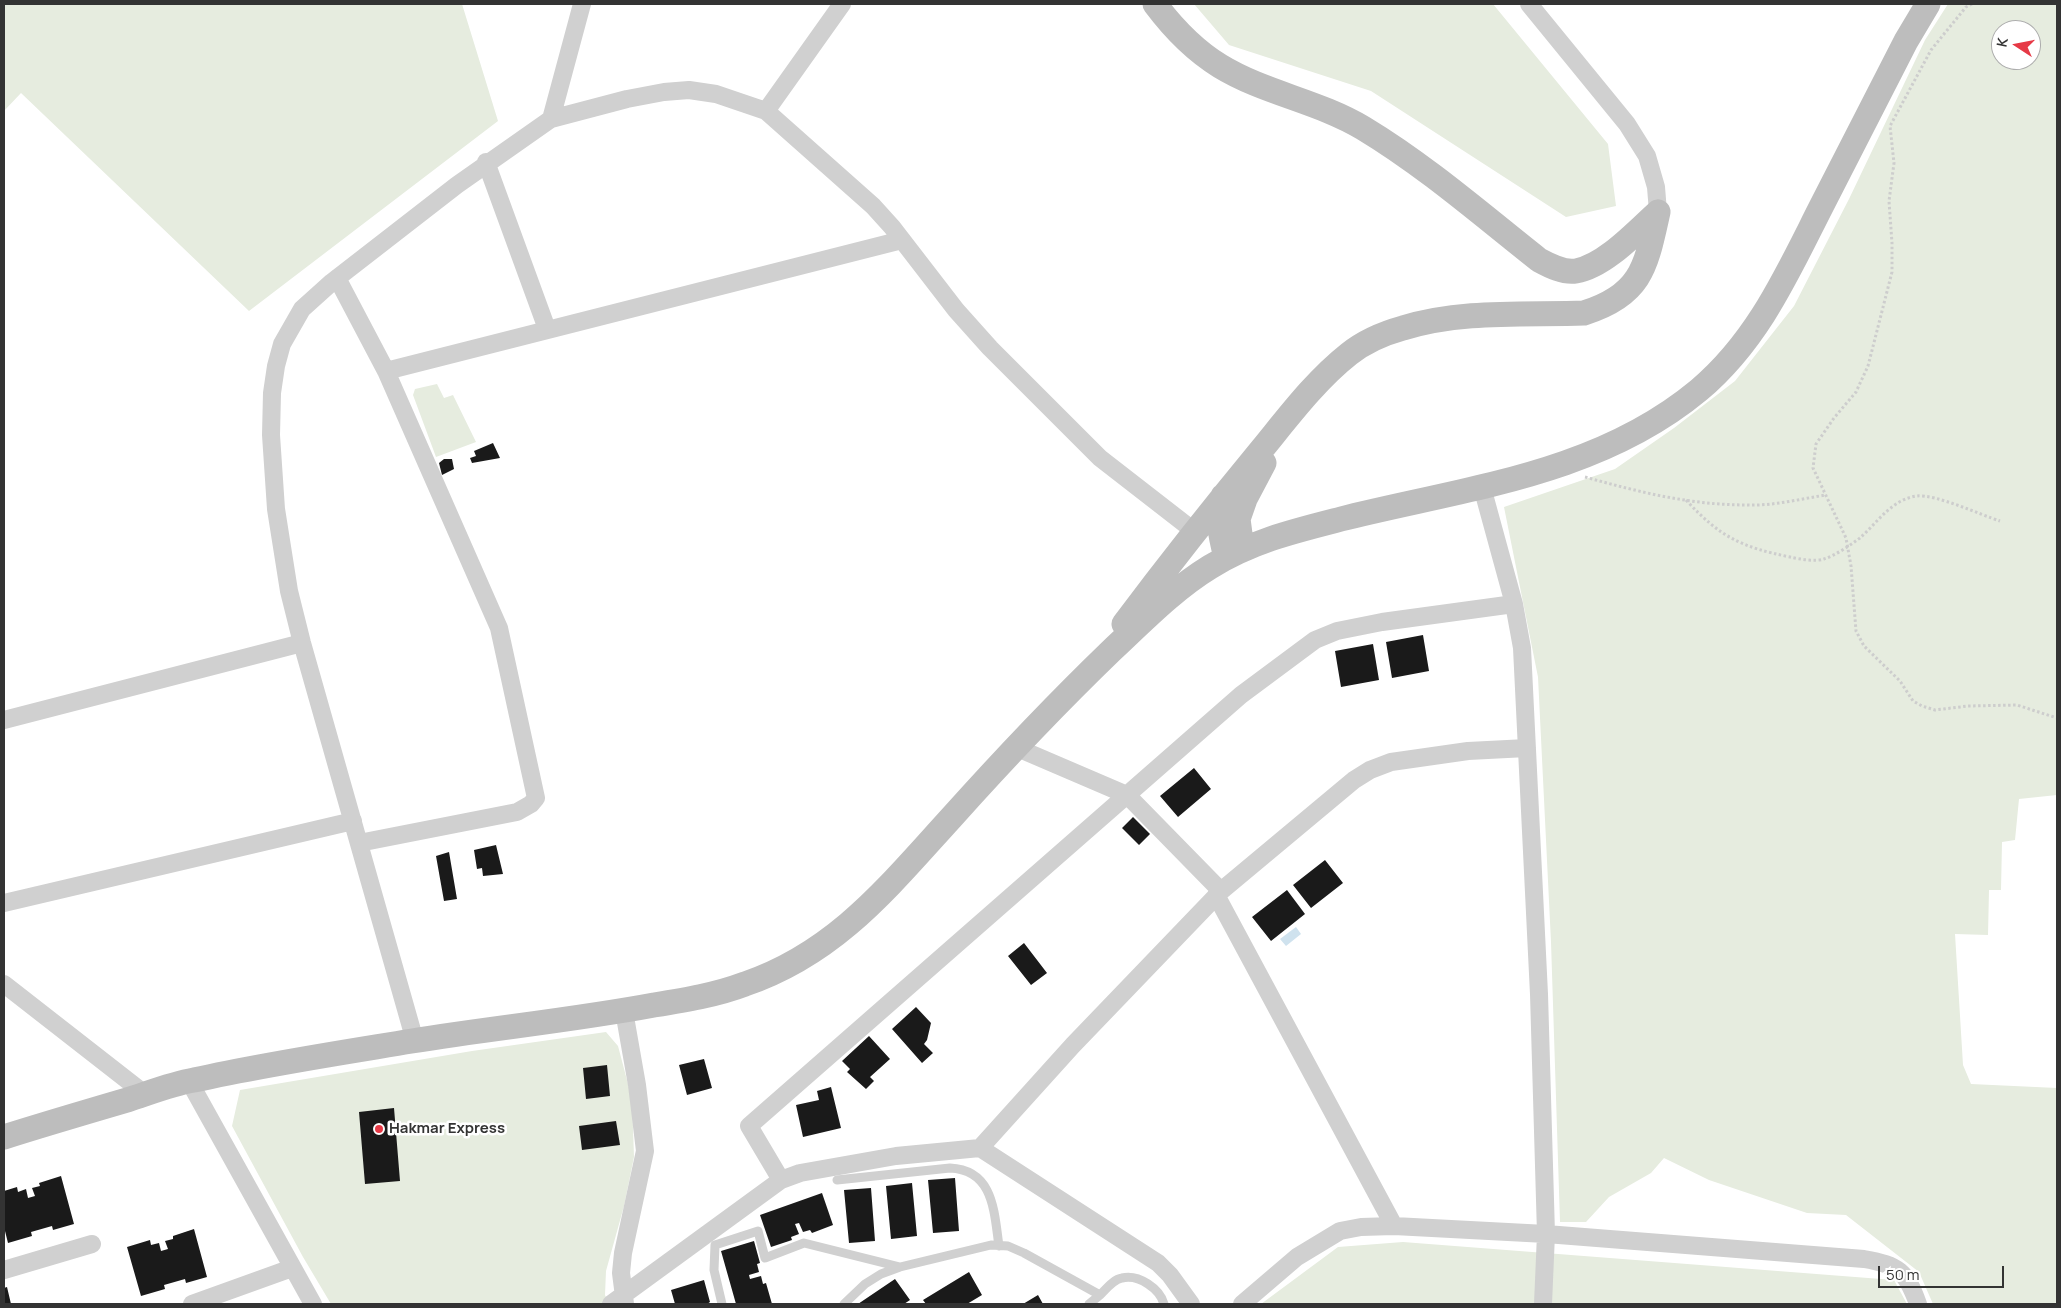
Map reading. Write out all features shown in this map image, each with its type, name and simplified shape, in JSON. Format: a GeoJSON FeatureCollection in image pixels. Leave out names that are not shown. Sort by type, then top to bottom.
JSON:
{"type":"FeatureCollection","features":[{"type":"Feature","properties":{"kind":"main road"},"geometry":{"type":"LineString","coordinates":[[1155,4],[1172,27],[1220,66],[1248,80],[1318,106],[1361,127],[1398,149],[1539,260],[1557,268],[1576,271],[1596,263],[1617,248],[1658,212]]}},
{"type":"Feature","properties":{"kind":"main road"},"geometry":{"type":"LineString","coordinates":[[4,1137],[189,1080],[415,1041],[624,1011],[705,996],[746,984],[791,965],[822,946],[855,920],[891,885],[1015,747],[1081,680],[1174,594],[1203,571],[1234,553],[1261,541],[1386,508],[1482,487],[1551,468],[1604,449],[1669,412],[1701,388],[1749,336],[1766,313],[1906,41],[1928,4]]}},
{"type":"Feature","properties":{"kind":"main road"},"geometry":{"type":"LineString","coordinates":[[1081,680],[1194,531],[1327,373],[1351,352],[1375,338],[1403,328],[1435,320],[1467,316],[1584,313],[1616,300],[1640,276],[1648,257],[1658,212]]}},
{"type":"Feature","properties":{"kind":"main road"},"geometry":{"type":"LineString","coordinates":[[1234,553],[1238,519],[1245,498],[1288,418]]}},
{"type":"Feature","properties":{"kind":"main road"},"geometry":{"type":"LineString","coordinates":[[1223,496],[1218,520],[1220,535],[1234,553]]}},
{"type":"Feature","properties":{"kind":"street"},"geometry":{"type":"LineString","coordinates":[[551,119],[582,4]]}},
{"type":"Feature","properties":{"kind":"street"},"geometry":{"type":"LineString","coordinates":[[766,111],[842,4]]}},
{"type":"Feature","properties":{"kind":"street"},"geometry":{"type":"LineString","coordinates":[[1529,4],[1627,124],[1647,156],[1656,187],[1658,212]]}},
{"type":"Feature","properties":{"kind":"street"},"geometry":{"type":"LineString","coordinates":[[415,1041],[289,592],[276,509],[271,435],[272,393],[282,344],[290,326],[302,309],[337,278],[486,162],[551,119],[627,99],[690,90],[716,94],[766,111],[872,206],[902,240],[956,310],[990,348],[1100,458],[1194,531]]}},
{"type":"Feature","properties":{"kind":"street"},"geometry":{"type":"LineString","coordinates":[[486,162],[547,329]]}},
{"type":"Feature","properties":{"kind":"street"},"geometry":{"type":"LineString","coordinates":[[386,371],[902,240]]}},
{"type":"Feature","properties":{"kind":"street"},"geometry":{"type":"LineString","coordinates":[[337,278],[386,371],[499,628],[536,798],[531,804],[517,812],[359,843]]}},
{"type":"Feature","properties":{"kind":"street"},"geometry":{"type":"LineString","coordinates":[[1482,487],[1514,604],[1522,648],[1539,994],[1546,1234],[1543,1304]]}},
{"type":"Feature","properties":{"kind":"street"},"geometry":{"type":"LineString","coordinates":[[782,1180],[749,1126],[1241,694],[1315,640],[1338,631],[1382,622],[1514,604]]}},
{"type":"Feature","properties":{"kind":"street"},"geometry":{"type":"LineString","coordinates":[[4,720],[302,643]]}},
{"type":"Feature","properties":{"kind":"street"},"geometry":{"type":"LineString","coordinates":[[1015,747],[1126,795],[1219,893],[1394,1226]]}},
{"type":"Feature","properties":{"kind":"street"},"geometry":{"type":"LineString","coordinates":[[980,1148],[1073,1045],[1219,893],[1354,780],[1370,770],[1391,762],[1468,751],[1527,748]]}},
{"type":"Feature","properties":{"kind":"street"},"geometry":{"type":"LineString","coordinates":[[4,903],[353,821]]}},
{"type":"Feature","properties":{"kind":"street"},"geometry":{"type":"LineString","coordinates":[[4,984],[145,1094]]}},
{"type":"Feature","properties":{"kind":"street"},"geometry":{"type":"LineString","coordinates":[[620,1302],[623,1253],[645,1151],[624,1011]]}},
{"type":"Feature","properties":{"kind":"street"},"geometry":{"type":"LineString","coordinates":[[189,1080],[313,1304]]}},
{"type":"Feature","properties":{"kind":"street"},"geometry":{"type":"LineString","coordinates":[[620,1302],[782,1180],[800,1173],[896,1156],[980,1148],[1158,1263],[1170,1275],[1191,1304]]}},
{"type":"Feature","properties":{"kind":"street"},"geometry":{"type":"LineString","coordinates":[[1242,1304],[1296,1257],[1340,1231],[1361,1227],[1394,1226],[1546,1234],[1854,1258],[1886,1263],[1901,1270],[1910,1282],[1918,1304]]}},
{"type":"Feature","properties":{"kind":"street"},"geometry":{"type":"LineString","coordinates":[[4,1270],[92,1244]]}},
{"type":"Feature","properties":{"kind":"street"},"geometry":{"type":"LineString","coordinates":[[192,1304],[292,1268]]}},
{"type":"Feature","properties":{"kind":"lane"},"geometry":{"type":"LineString","coordinates":[[837,1180],[950,1168],[959,1168],[970,1172],[986,1186],[992,1200],[999,1246]]}},
{"type":"Feature","properties":{"kind":"lane"},"geometry":{"type":"LineString","coordinates":[[722,1304],[714,1270],[715,1245],[758,1231],[765,1258],[804,1243],[900,1267]]}},
{"type":"Feature","properties":{"kind":"lane"},"geometry":{"type":"LineString","coordinates":[[844,1304],[865,1284],[881,1274],[900,1267],[991,1245],[1008,1246],[1100,1295]]}},
{"type":"Feature","properties":{"kind":"lane"},"geometry":{"type":"LineString","coordinates":[[1089,1304],[1112,1283],[1123,1277],[1151,1286],[1162,1297],[1164,1304]]}},
{"type":"Feature","properties":{"kind":"path"},"geometry":{"type":"LineString","coordinates":[[1972,4],[1966,7],[1931,50],[1890,126],[1894,163],[1889,201],[1892,272],[1868,366],[1856,392],[1834,418],[1816,444],[1813,468],[1846,538],[1856,631],[1864,646],[1900,680],[1913,701],[1935,710],[1968,706],[2017,705],[2057,718]]}},
{"type":"Feature","properties":{"kind":"path"},"geometry":{"type":"LineString","coordinates":[[1551,468],[1657,496],[1686,500],[1748,505],[1826,494]]}},
{"type":"Feature","properties":{"kind":"path"},"geometry":{"type":"LineString","coordinates":[[1686,500],[1708,523],[1731,539],[1763,551],[1796,558],[1822,560],[1848,546],[1900,501],[1918,496],[1936,499],[2000,522]]}},
{"type":"Feature","properties":{"kind":"shaded area"},"geometry":{"type":"Polygon","coordinates":[[[4,4],[462,4],[498,121],[249,311],[21,93],[4,111],[4,4]]]}},
{"type":"Feature","properties":{"kind":"shaded area"},"geometry":{"type":"Polygon","coordinates":[[[1194,4],[1493,4],[1608,144],[1616,206],[1566,217],[1371,91],[1229,45],[1194,4]]]}},
{"type":"Feature","properties":{"kind":"shaded area"},"geometry":{"type":"Polygon","coordinates":[[[1948,4],[2057,4],[2057,795],[2019,799],[2015,840],[2002,842],[2001,890],[1989,890],[1988,935],[1955,934],[1963,1065],[1971,1084],[2057,1088],[2057,1304],[1933,1304],[1919,1272],[1846,1215],[1807,1213],[1709,1180],[1664,1158],[1651,1173],[1609,1197],[1586,1222],[1560,1222],[1551,942],[1538,677],[1504,507],[1615,469],[1674,428],[1735,381],[1794,306],[1849,199],[1925,40],[1948,4]]]}},
{"type":"Feature","properties":{"kind":"shaded area"},"geometry":{"type":"Polygon","coordinates":[[[437,384],[444,398],[453,395],[476,442],[436,457],[413,395],[415,389],[437,384]]]}},
{"type":"Feature","properties":{"kind":"shaded area"},"geometry":{"type":"Polygon","coordinates":[[[606,1032],[618,1046],[632,1099],[634,1157],[624,1206],[606,1271],[605,1295],[609,1304],[331,1304],[303,1257],[232,1126],[240,1090],[472,1051],[606,1032]]]}},
{"type":"Feature","properties":{"kind":"shaded area"},"geometry":{"type":"Polygon","coordinates":[[[1403,1242],[1894,1280],[1907,1304],[1261,1304],[1338,1247],[1403,1242]]]}},
{"type":"Feature","properties":{"kind":"water"},"geometry":{"type":"Polygon","coordinates":[[[1296,927],[1301,934],[1286,946],[1280,939],[1296,927]]]}},
{"type":"Feature","properties":{"kind":"building"},"geometry":{"type":"Polygon","coordinates":[[[493,443],[500,458],[472,463],[470,458],[476,456],[474,451],[493,443]]]}},
{"type":"Feature","properties":{"kind":"building"},"geometry":{"type":"Polygon","coordinates":[[[444,459],[452,459],[454,469],[442,475],[439,463],[444,459]]]}},
{"type":"Feature","properties":{"kind":"building"},"geometry":{"type":"Polygon","coordinates":[[[1423,635],[1429,671],[1392,678],[1386,642],[1423,635]]]}},
{"type":"Feature","properties":{"kind":"building"},"geometry":{"type":"Polygon","coordinates":[[[1373,644],[1379,680],[1341,687],[1335,651],[1373,644]]]}},
{"type":"Feature","properties":{"kind":"building"},"geometry":{"type":"Polygon","coordinates":[[[1194,768],[1211,789],[1178,817],[1160,796],[1194,768]]]}},
{"type":"Feature","properties":{"kind":"building"},"geometry":{"type":"Polygon","coordinates":[[[1133,817],[1150,834],[1139,845],[1122,828],[1133,817]]]}},
{"type":"Feature","properties":{"kind":"building"},"geometry":{"type":"Polygon","coordinates":[[[496,845],[503,874],[483,876],[482,868],[477,869],[474,850],[496,845]]]}},
{"type":"Feature","properties":{"kind":"building"},"geometry":{"type":"Polygon","coordinates":[[[449,852],[457,899],[444,901],[436,856],[449,852]]]}},
{"type":"Feature","properties":{"kind":"building"},"geometry":{"type":"Polygon","coordinates":[[[1325,860],[1343,883],[1311,908],[1293,885],[1325,860]]]}},
{"type":"Feature","properties":{"kind":"building"},"geometry":{"type":"Polygon","coordinates":[[[1287,890],[1305,914],[1271,941],[1252,917],[1287,890]]]}},
{"type":"Feature","properties":{"kind":"building"},"geometry":{"type":"Polygon","coordinates":[[[1024,943],[1047,973],[1031,985],[1008,956],[1024,943]]]}},
{"type":"Feature","properties":{"kind":"building"},"geometry":{"type":"Polygon","coordinates":[[[916,1007],[931,1023],[927,1040],[924,1044],[933,1053],[922,1063],[892,1029],[916,1007]]]}},
{"type":"Feature","properties":{"kind":"building"},"geometry":{"type":"Polygon","coordinates":[[[869,1036],[890,1059],[870,1077],[874,1081],[866,1089],[847,1072],[850,1069],[842,1061],[869,1036]]]}},
{"type":"Feature","properties":{"kind":"building"},"geometry":{"type":"Polygon","coordinates":[[[704,1059],[712,1088],[687,1095],[679,1065],[704,1059]]]}},
{"type":"Feature","properties":{"kind":"building"},"geometry":{"type":"Polygon","coordinates":[[[607,1065],[610,1096],[586,1099],[583,1068],[607,1065]]]}},
{"type":"Feature","properties":{"kind":"building"},"geometry":{"type":"Polygon","coordinates":[[[831,1087],[841,1128],[803,1137],[796,1105],[819,1100],[817,1091],[831,1087]]]}},
{"type":"Feature","properties":{"kind":"building"},"geometry":{"type":"Polygon","coordinates":[[[394,1108],[400,1181],[365,1184],[359,1112],[394,1108]]]}},
{"type":"Feature","properties":{"kind":"building"},"geometry":{"type":"Polygon","coordinates":[[[616,1121],[620,1145],[582,1150],[579,1126],[616,1121]]]}},
{"type":"Feature","properties":{"kind":"building"},"geometry":{"type":"Polygon","coordinates":[[[61,1176],[74,1224],[53,1230],[52,1226],[31,1232],[32,1236],[8,1243],[4,1227],[4,1191],[17,1187],[18,1192],[26,1189],[28,1198],[35,1196],[32,1188],[40,1186],[39,1183],[61,1176]]]}},
{"type":"Feature","properties":{"kind":"building"},"geometry":{"type":"Polygon","coordinates":[[[955,1178],[959,1231],[933,1233],[928,1180],[955,1178]]]}},
{"type":"Feature","properties":{"kind":"building"},"geometry":{"type":"Polygon","coordinates":[[[912,1183],[917,1236],[891,1239],[886,1186],[912,1183]]]}},
{"type":"Feature","properties":{"kind":"building"},"geometry":{"type":"Polygon","coordinates":[[[871,1188],[875,1241],[849,1243],[844,1190],[871,1188]]]}},
{"type":"Feature","properties":{"kind":"building"},"geometry":{"type":"Polygon","coordinates":[[[822,1193],[833,1225],[812,1233],[810,1230],[803,1232],[799,1223],[795,1224],[799,1234],[791,1237],[792,1240],[771,1247],[760,1215],[822,1193]]]}},
{"type":"Feature","properties":{"kind":"building"},"geometry":{"type":"Polygon","coordinates":[[[194,1229],[207,1277],[186,1283],[185,1279],[164,1285],[165,1289],[141,1296],[127,1247],[150,1240],[151,1245],[159,1243],[161,1251],[168,1249],[165,1241],[173,1239],[173,1236],[194,1229]]]}},
{"type":"Feature","properties":{"kind":"building"},"geometry":{"type":"Polygon","coordinates":[[[754,1241],[760,1263],[757,1264],[759,1272],[749,1275],[750,1279],[761,1276],[763,1284],[766,1283],[772,1304],[736,1304],[721,1251],[754,1241]]]}},
{"type":"Feature","properties":{"kind":"building"},"geometry":{"type":"Polygon","coordinates":[[[969,1272],[982,1295],[967,1304],[926,1304],[923,1300],[969,1272]]]}},
{"type":"Feature","properties":{"kind":"building"},"geometry":{"type":"Polygon","coordinates":[[[895,1279],[910,1300],[904,1304],[858,1304],[895,1279]]]}},
{"type":"Feature","properties":{"kind":"building"},"geometry":{"type":"Polygon","coordinates":[[[704,1280],[710,1302],[707,1304],[675,1304],[671,1290],[704,1280]]]}},
{"type":"Feature","properties":{"kind":"building"},"geometry":{"type":"Polygon","coordinates":[[[7,1287],[11,1304],[4,1304],[4,1288],[7,1287]]]}},
{"type":"Feature","properties":{"kind":"building"},"geometry":{"type":"Polygon","coordinates":[[[1038,1295],[1043,1304],[1023,1304],[1038,1295]]]}},
{"type":"Feature","properties":{"kind":"place","name":"Hakmar Express"},"geometry":{"type":"Point","coordinates":[379,1129]}}]}
